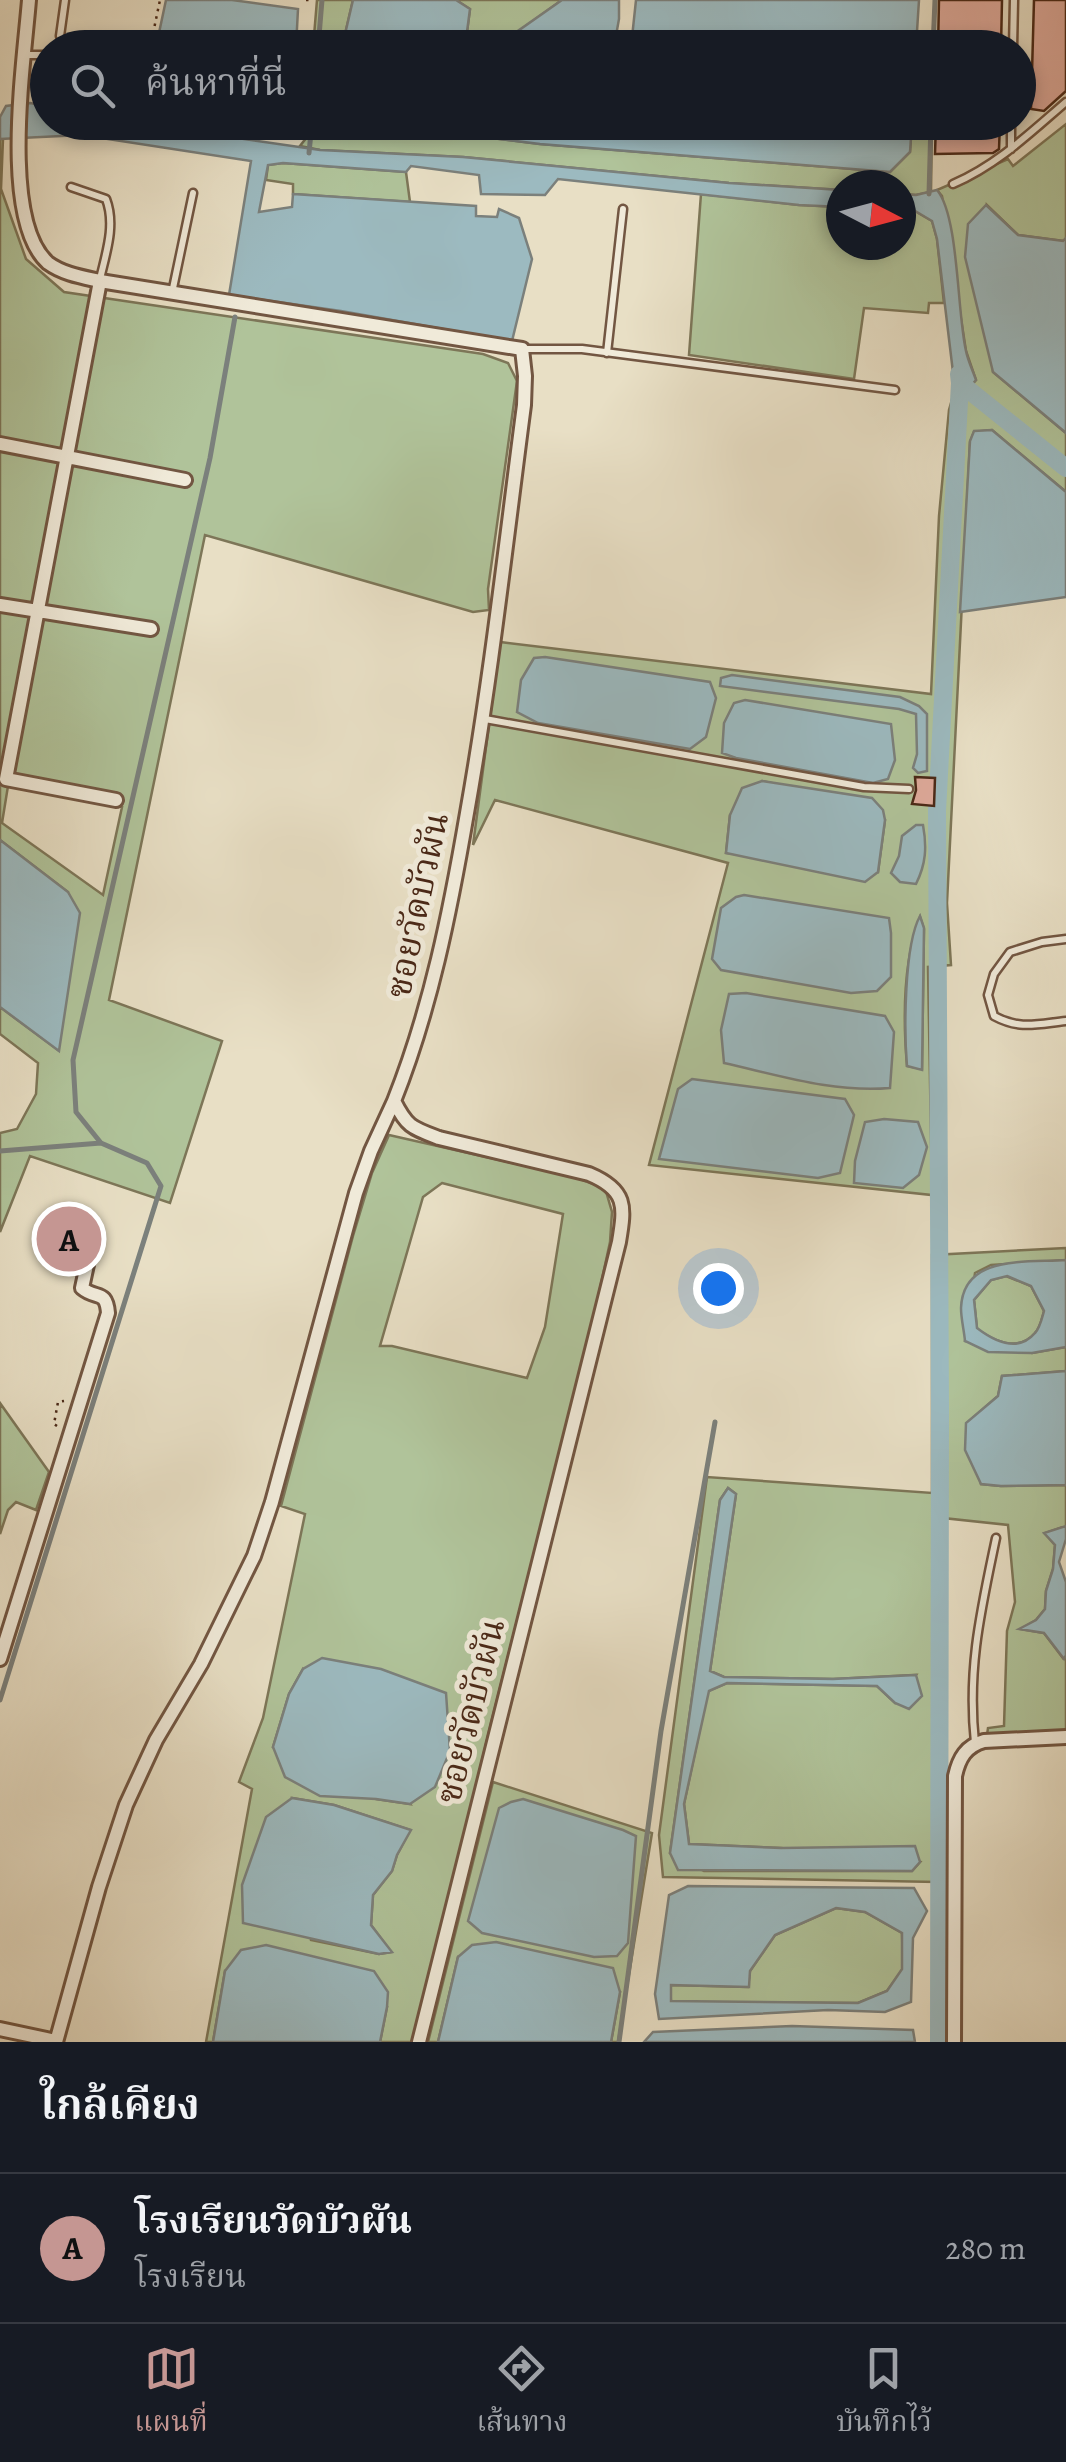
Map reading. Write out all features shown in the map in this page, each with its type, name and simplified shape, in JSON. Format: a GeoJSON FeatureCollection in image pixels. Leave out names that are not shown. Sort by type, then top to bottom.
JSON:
{"type":"FeatureCollection","features":[{"type":"Feature","properties":{"kind":"street"},"geometry":{"type":"LineString","coordinates":[[29,0],[14,159],[24,227],[32,245],[47,262],[64,272],[100,281],[522,349]]}},
{"type":"Feature","properties":{"kind":"street"},"geometry":{"type":"LineString","coordinates":[[100,281],[6,779],[116,800]]}},
{"type":"Feature","properties":{"kind":"street","name":"ซอยวัดบัวผัน"},"geometry":{"type":"LineString","coordinates":[[419,2042],[623,1217],[622,1202],[606,1181],[429,1134],[405,1122],[394,1101],[427,1009],[449,918],[484,718],[524,406],[526,376],[522,349]]}},
{"type":"Feature","properties":{"kind":"street"},"geometry":{"type":"LineString","coordinates":[[0,444],[185,480]]}},
{"type":"Feature","properties":{"kind":"street"},"geometry":{"type":"LineString","coordinates":[[0,605],[151,629]]}},
{"type":"Feature","properties":{"kind":"street"},"geometry":{"type":"LineString","coordinates":[[0,2029],[56,2042],[99,1888],[132,1789],[156,1740],[202,1664],[254,1556],[356,1194],[394,1101]]}},
{"type":"Feature","properties":{"kind":"street"},"geometry":{"type":"LineString","coordinates":[[0,1659],[108,1313],[104,1297],[82,1288],[88,1260]]}},
{"type":"Feature","properties":{"kind":"street"},"geometry":{"type":"LineString","coordinates":[[954,2042],[958,1762],[974,1744],[984,1741],[1066,1738]]}},
{"type":"Feature","properties":{"kind":"lane"},"geometry":{"type":"LineString","coordinates":[[61,30],[64,0]]}},
{"type":"Feature","properties":{"kind":"lane"},"geometry":{"type":"LineString","coordinates":[[1013,30],[1014,0]]}},
{"type":"Feature","properties":{"kind":"lane"},"geometry":{"type":"LineString","coordinates":[[23,55],[30,55]]}},
{"type":"Feature","properties":{"kind":"lane"},"geometry":{"type":"LineString","coordinates":[[1036,128],[1066,102]]}},
{"type":"Feature","properties":{"kind":"lane"},"geometry":{"type":"LineString","coordinates":[[1011,140],[1011,150]]}},
{"type":"Feature","properties":{"kind":"lane"},"geometry":{"type":"LineString","coordinates":[[953,184],[978,173],[1022,140]]}},
{"type":"Feature","properties":{"kind":"lane"},"geometry":{"type":"LineString","coordinates":[[71,186],[106,199],[110,211],[100,281]]}},
{"type":"Feature","properties":{"kind":"lane"},"geometry":{"type":"LineString","coordinates":[[172,293],[193,193]]}},
{"type":"Feature","properties":{"kind":"lane"},"geometry":{"type":"LineString","coordinates":[[607,352],[623,209]]}},
{"type":"Feature","properties":{"kind":"lane"},"geometry":{"type":"LineString","coordinates":[[522,349],[607,352],[895,390]]}},
{"type":"Feature","properties":{"kind":"lane"},"geometry":{"type":"LineString","coordinates":[[484,718],[864,787],[909,789]]}},
{"type":"Feature","properties":{"kind":"lane"},"geometry":{"type":"LineString","coordinates":[[1066,939],[1010,952],[994,974],[988,995],[994,1016],[1010,1025],[1066,1021]]}},
{"type":"Feature","properties":{"kind":"lane"},"geometry":{"type":"LineString","coordinates":[[974,1744],[972,1674],[996,1538]]}},
{"type":"Feature","properties":{"kind":"path"},"geometry":{"type":"LineString","coordinates":[[154,30],[160,0]]}},
{"type":"Feature","properties":{"kind":"green space"},"geometry":{"type":"Polygon","coordinates":[[[317,0],[353,0],[346,30],[314,30],[317,0]]]}},
{"type":"Feature","properties":{"kind":"green space"},"geometry":{"type":"Polygon","coordinates":[[[456,0],[562,0],[520,30],[467,30],[470,9],[456,0]]]}},
{"type":"Feature","properties":{"kind":"green space"},"geometry":{"type":"Polygon","coordinates":[[[1066,124],[1064,241],[1018,235],[987,205],[993,372],[1066,433],[1066,492],[992,430],[974,432],[970,442],[947,903],[951,965],[928,967],[932,1195],[649,1165],[728,863],[495,800],[473,845],[500,642],[931,694],[939,516],[949,410],[955,389],[965,392],[976,380],[966,351],[942,196],[937,190],[1008,159],[1013,166],[1066,124]],[[762,781],[730,815],[726,853],[878,872],[885,820],[800,789],[762,781]],[[920,917],[907,971],[905,1029],[907,1066],[922,1069],[924,929],[920,917]]]}},
{"type":"Feature","properties":{"kind":"green space"},"geometry":{"type":"Polygon","coordinates":[[[0,139],[3,139],[1,189],[26,259],[64,292],[483,354],[508,363],[517,381],[488,589],[489,610],[473,612],[205,535],[109,1000],[222,1041],[170,1203],[30,1156],[0,1232],[0,1133],[17,1129],[36,1094],[38,1063],[0,1034],[0,1007],[58,1050],[68,892],[0,840],[0,139]],[[8,786],[2,823],[103,895],[122,807],[8,786]]]}},
{"type":"Feature","properties":{"kind":"green space"},"geometry":{"type":"Polygon","coordinates":[[[305,140],[507,140],[865,170],[826,170],[826,189],[463,157],[300,146],[305,140]]]}},
{"type":"Feature","properties":{"kind":"green space"},"geometry":{"type":"Polygon","coordinates":[[[911,140],[932,140],[931,192],[916,195],[916,170],[892,170],[910,152],[911,140]]]}},
{"type":"Feature","properties":{"kind":"green space"},"geometry":{"type":"Polygon","coordinates":[[[268,165],[406,172],[410,202],[293,194],[293,184],[266,180],[268,165]]]}},
{"type":"Feature","properties":{"kind":"green space"},"geometry":{"type":"Polygon","coordinates":[[[701,194],[826,206],[826,260],[916,260],[916,212],[932,221],[944,303],[929,303],[928,313],[864,308],[854,379],[689,355],[701,194]]]}},
{"type":"Feature","properties":{"kind":"green space"},"geometry":{"type":"Polygon","coordinates":[[[389,1135],[574,1177],[605,1188],[612,1212],[610,1242],[414,2042],[380,2042],[387,2007],[225,1971],[213,2042],[206,2042],[252,1789],[239,1782],[263,1718],[305,1514],[281,1506],[372,1173],[389,1135]],[[442,1183],[423,1197],[380,1346],[527,1378],[545,1327],[563,1214],[442,1183]],[[303,1669],[289,1694],[273,1747],[376,1799],[410,1804],[303,1669]],[[292,1798],[311,1940],[379,1954],[391,1952],[371,1925],[373,1895],[392,1871],[410,1830],[334,1805],[292,1798]]]}},
{"type":"Feature","properties":{"kind":"green space"},"geometry":{"type":"Polygon","coordinates":[[[1066,1248],[1066,1260],[991,1265],[975,1273],[965,1341],[1032,1353],[1066,1347],[1066,1371],[1002,1376],[998,1396],[967,1423],[981,1484],[1066,1485],[1066,1526],[1045,1533],[1055,1545],[1045,1609],[1021,1629],[1044,1633],[1063,1658],[1066,1655],[1066,1730],[987,1735],[988,1728],[1004,1726],[1007,1631],[1015,1602],[1008,1525],[933,1517],[937,1882],[663,1877],[659,1835],[707,1477],[932,1493],[932,1255],[1066,1248]],[[728,1488],[720,1500],[670,1853],[704,1871],[912,1871],[920,1862],[781,1848],[689,1844],[684,1804],[708,1691],[727,1683],[877,1686],[895,1703],[916,1675],[833,1679],[724,1677],[710,1671],[736,1494],[728,1488]]]}},
{"type":"Feature","properties":{"kind":"green space"},"geometry":{"type":"Polygon","coordinates":[[[1006,1276],[1031,1286],[1044,1311],[1037,1331],[1014,1344],[998,1341],[977,1329],[974,1300],[991,1280],[1006,1276]]]}},
{"type":"Feature","properties":{"kind":"green space"},"geometry":{"type":"Polygon","coordinates":[[[0,1403],[49,1472],[36,1510],[16,1502],[8,1510],[0,1534],[0,1403]]]}},
{"type":"Feature","properties":{"kind":"green space"},"geometry":{"type":"Polygon","coordinates":[[[493,1782],[652,1833],[618,2042],[611,2042],[620,1992],[458,1957],[438,2042],[428,2042],[493,1782]]]}},
{"type":"Feature","properties":{"kind":"green space"},"geometry":{"type":"Polygon","coordinates":[[[836,1908],[865,1912],[902,1933],[903,1969],[887,1991],[858,2003],[671,2002],[670,1985],[748,1987],[750,1971],[775,1935],[836,1908]]]}},
{"type":"Feature","properties":{"kind":"water"},"geometry":{"type":"Polygon","coordinates":[[[166,0],[232,0],[298,9],[297,30],[160,30],[166,0]]]}},
{"type":"Feature","properties":{"kind":"water"},"geometry":{"type":"Polygon","coordinates":[[[353,0],[456,0],[470,9],[467,30],[346,30],[353,0]]]}},
{"type":"Feature","properties":{"kind":"water"},"geometry":{"type":"Polygon","coordinates":[[[562,0],[619,0],[617,30],[519,30],[562,0]]]}},
{"type":"Feature","properties":{"kind":"water"},"geometry":{"type":"Polygon","coordinates":[[[636,0],[919,0],[917,30],[633,30],[636,0]]]}},
{"type":"Feature","properties":{"kind":"water"},"geometry":{"type":"Polygon","coordinates":[[[30,103],[30,138],[0,139],[0,117],[6,106],[30,103]]]}},
{"type":"Feature","properties":{"kind":"water"},"geometry":{"type":"Polygon","coordinates":[[[114,140],[251,140],[320,150],[463,157],[826,189],[826,206],[558,179],[545,195],[481,194],[479,175],[411,166],[406,172],[268,165],[259,212],[292,207],[293,194],[476,206],[476,216],[497,217],[499,209],[519,218],[532,259],[512,341],[229,295],[251,161],[114,140]]]}},
{"type":"Feature","properties":{"kind":"water"},"geometry":{"type":"Polygon","coordinates":[[[507,140],[911,140],[910,152],[892,170],[507,140]]]}},
{"type":"Feature","properties":{"kind":"water"},"geometry":{"type":"Polygon","coordinates":[[[937,190],[950,221],[963,334],[976,380],[965,393],[955,389],[937,239],[932,221],[916,212],[916,195],[937,190]]]}},
{"type":"Feature","properties":{"kind":"water"},"geometry":{"type":"Polygon","coordinates":[[[986,205],[1018,235],[1063,241],[1066,238],[1066,433],[993,372],[965,257],[968,224],[986,205]]]}},
{"type":"Feature","properties":{"kind":"water"},"geometry":{"type":"Polygon","coordinates":[[[992,430],[1066,492],[1066,597],[960,612],[970,441],[974,431],[992,430]]]}},
{"type":"Feature","properties":{"kind":"water"},"geometry":{"type":"Polygon","coordinates":[[[534,658],[710,682],[716,698],[706,737],[690,749],[538,723],[517,712],[521,680],[534,658]]]}},
{"type":"Feature","properties":{"kind":"water"},"geometry":{"type":"Polygon","coordinates":[[[732,675],[900,697],[919,706],[927,714],[927,771],[918,773],[913,768],[917,754],[916,714],[720,686],[721,678],[732,675]]]}},
{"type":"Feature","properties":{"kind":"water"},"geometry":{"type":"Polygon","coordinates":[[[745,700],[891,724],[895,760],[888,779],[873,783],[722,753],[724,723],[734,703],[745,700]]]}},
{"type":"Feature","properties":{"kind":"water"},"geometry":{"type":"Polygon","coordinates":[[[762,781],[872,798],[883,810],[885,820],[878,872],[865,882],[726,853],[730,815],[742,788],[762,781]]]}},
{"type":"Feature","properties":{"kind":"water"},"geometry":{"type":"Polygon","coordinates":[[[916,825],[923,825],[922,869],[916,884],[900,882],[891,873],[902,836],[916,825]]]}},
{"type":"Feature","properties":{"kind":"water"},"geometry":{"type":"Polygon","coordinates":[[[0,840],[68,892],[80,913],[59,1051],[0,1007],[0,840]]]}},
{"type":"Feature","properties":{"kind":"water"},"geometry":{"type":"Polygon","coordinates":[[[744,895],[889,918],[891,977],[877,991],[851,993],[721,970],[712,959],[721,908],[744,895]]]}},
{"type":"Feature","properties":{"kind":"water"},"geometry":{"type":"Polygon","coordinates":[[[920,916],[924,928],[922,1070],[907,1066],[906,1032],[908,967],[920,916]]]}},
{"type":"Feature","properties":{"kind":"water"},"geometry":{"type":"Polygon","coordinates":[[[746,993],[885,1016],[894,1032],[890,1088],[827,1085],[724,1063],[721,1030],[729,994],[746,993]]]}},
{"type":"Feature","properties":{"kind":"water"},"geometry":{"type":"Polygon","coordinates":[[[692,1079],[845,1099],[854,1115],[840,1173],[818,1178],[659,1159],[678,1089],[692,1079]]]}},
{"type":"Feature","properties":{"kind":"water"},"geometry":{"type":"Polygon","coordinates":[[[865,1122],[918,1122],[927,1147],[919,1175],[903,1188],[854,1183],[865,1122]]]}},
{"type":"Feature","properties":{"kind":"water"},"geometry":{"type":"Polygon","coordinates":[[[1066,1260],[1066,1347],[1032,1353],[988,1352],[965,1341],[961,1308],[964,1291],[973,1278],[1000,1265],[1066,1260]],[[1007,1276],[991,1280],[974,1300],[977,1328],[1006,1343],[1028,1339],[1038,1328],[1044,1311],[1031,1286],[1007,1276]]]}},
{"type":"Feature","properties":{"kind":"water"},"geometry":{"type":"Polygon","coordinates":[[[1066,1371],[1066,1485],[981,1484],[965,1450],[966,1423],[998,1396],[1002,1376],[1066,1371]]]}},
{"type":"Feature","properties":{"kind":"water"},"geometry":{"type":"Polygon","coordinates":[[[728,1488],[736,1494],[710,1671],[724,1677],[833,1679],[916,1675],[922,1696],[909,1709],[895,1703],[877,1686],[727,1683],[709,1691],[684,1804],[689,1844],[781,1848],[915,1846],[920,1862],[912,1871],[678,1870],[670,1853],[720,1500],[728,1488]]]}},
{"type":"Feature","properties":{"kind":"water"},"geometry":{"type":"Polygon","coordinates":[[[1066,1526],[1059,1562],[1066,1582],[1064,1659],[1044,1633],[1019,1629],[1036,1620],[1045,1609],[1055,1545],[1044,1533],[1066,1526]]]}},
{"type":"Feature","properties":{"kind":"water"},"geometry":{"type":"Polygon","coordinates":[[[322,1658],[381,1669],[446,1693],[450,1751],[435,1787],[410,1804],[320,1796],[285,1777],[273,1747],[289,1694],[303,1669],[322,1658]]]}},
{"type":"Feature","properties":{"kind":"water"},"geometry":{"type":"Polygon","coordinates":[[[292,1798],[334,1805],[411,1830],[392,1871],[373,1895],[371,1925],[392,1952],[379,1954],[243,1923],[242,1885],[266,1817],[292,1798]]]}},
{"type":"Feature","properties":{"kind":"water"},"geometry":{"type":"Polygon","coordinates":[[[523,1799],[636,1836],[628,1943],[617,1956],[594,1957],[482,1933],[468,1921],[499,1808],[523,1799]]]}},
{"type":"Feature","properties":{"kind":"water"},"geometry":{"type":"Polygon","coordinates":[[[688,1886],[914,1888],[927,1911],[913,1938],[911,2002],[885,2012],[828,2010],[659,2019],[655,1994],[669,1895],[688,1886]],[[836,1908],[775,1935],[750,1971],[749,1987],[671,1985],[671,2001],[858,2003],[887,1991],[902,1969],[902,1933],[865,1912],[836,1908]]]}},
{"type":"Feature","properties":{"kind":"water"},"geometry":{"type":"Polygon","coordinates":[[[496,1942],[613,1968],[620,1992],[611,2042],[438,2042],[458,1957],[472,1945],[496,1942]]]}},
{"type":"Feature","properties":{"kind":"water"},"geometry":{"type":"Polygon","coordinates":[[[266,1945],[374,1971],[388,1992],[380,2042],[213,2042],[225,1971],[241,1950],[266,1945]]]}},
{"type":"Feature","properties":{"kind":"water"},"geometry":{"type":"Polygon","coordinates":[[[792,2026],[913,2030],[915,2042],[644,2042],[653,2032],[792,2026]]]}},
{"type":"Feature","properties":{"kind":"building"},"geometry":{"type":"Polygon","coordinates":[[[939,0],[1002,0],[1001,30],[938,30],[939,0]]]}},
{"type":"Feature","properties":{"kind":"building"},"geometry":{"type":"Polygon","coordinates":[[[1034,0],[1066,0],[1066,91],[1044,111],[1036,110],[1034,0]]]}},
{"type":"Feature","properties":{"kind":"building"},"geometry":{"type":"Polygon","coordinates":[[[935,140],[999,140],[999,149],[993,153],[935,154],[935,140]]]}},
{"type":"Feature","properties":{"kind":"building"},"geometry":{"type":"Polygon","coordinates":[[[915,777],[935,778],[934,806],[912,804],[915,777]]]}},
{"type":"Feature","properties":{"kind":"waterway"},"geometry":{"type":"LineString","coordinates":[[320,30],[322,0]]}},
{"type":"Feature","properties":{"kind":"waterway"},"geometry":{"type":"LineString","coordinates":[[934,30],[935,0]]}},
{"type":"Feature","properties":{"kind":"waterway"},"geometry":{"type":"LineString","coordinates":[[309,153],[310,140]]}},
{"type":"Feature","properties":{"kind":"waterway"},"geometry":{"type":"LineString","coordinates":[[929,194],[930,140]]}},
{"type":"Feature","properties":{"kind":"waterway"},"geometry":{"type":"LineString","coordinates":[[101,1143],[76,1112],[73,1060],[210,458],[235,317]]}},
{"type":"Feature","properties":{"kind":"waterway"},"geometry":{"type":"LineString","coordinates":[[959,374],[960,383],[1066,468]]}},
{"type":"Feature","properties":{"kind":"waterway"},"geometry":{"type":"LineString","coordinates":[[939,2042],[937,811],[960,383]]}},
{"type":"Feature","properties":{"kind":"waterway"},"geometry":{"type":"LineString","coordinates":[[0,1151],[101,1143],[147,1163],[161,1186],[0,1700]]}},
{"type":"Feature","properties":{"kind":"waterway"},"geometry":{"type":"LineString","coordinates":[[619,2042],[661,1731],[715,1422]]}},
{"type":"Feature","properties":{"kind":"place","name":"โรงเรียนวัดบัวผัน"},"geometry":{"type":"Point","coordinates":[69,1239]}}]}
